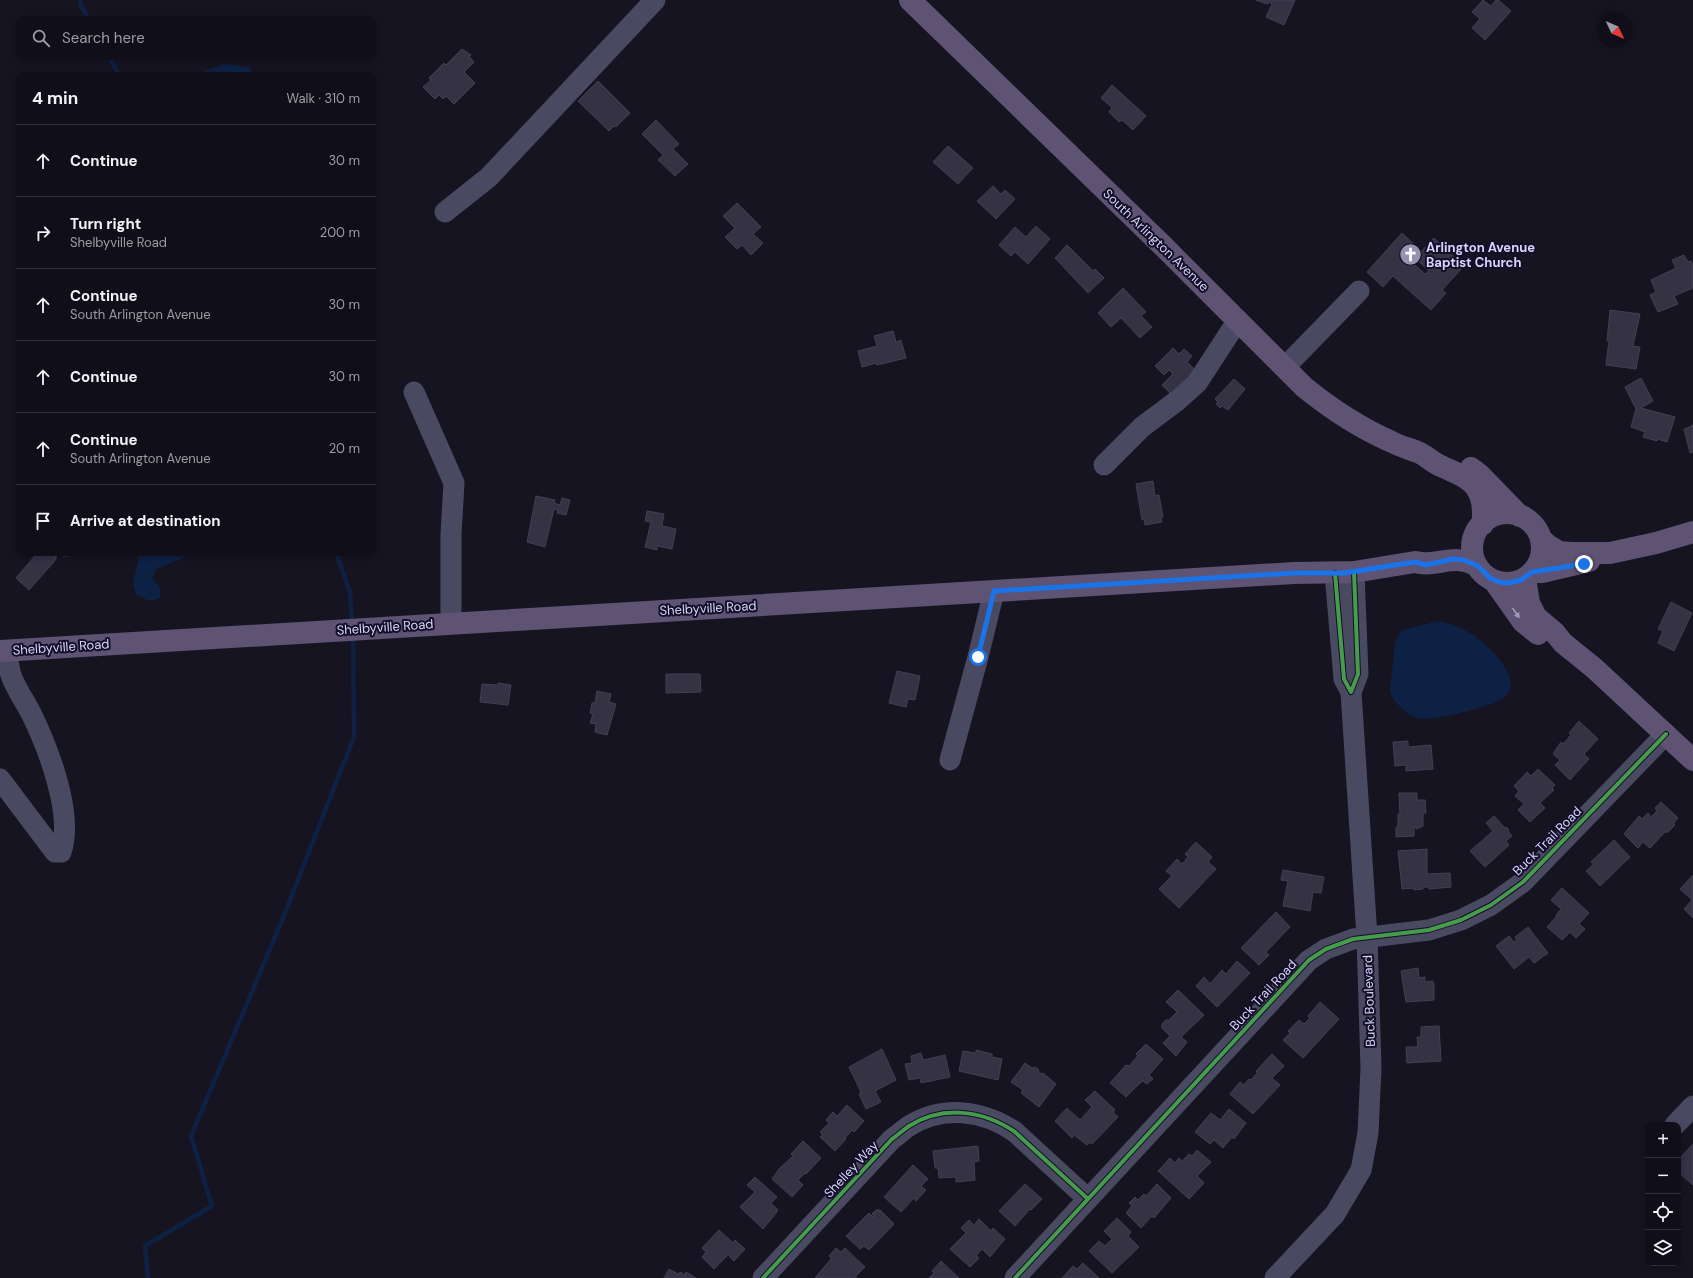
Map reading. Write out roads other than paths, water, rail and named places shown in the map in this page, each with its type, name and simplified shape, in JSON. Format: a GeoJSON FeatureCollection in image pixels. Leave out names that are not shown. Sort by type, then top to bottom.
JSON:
{"type":"FeatureCollection","features":[{"type":"Feature","properties":{"kind":"main road","name":"South Arlington Avenue"},"geometry":{"type":"LineString","coordinates":[[910,0],[1238,320],[1304,387],[1332,409],[1386,440],[1421,453],[1443,455],[1471,468],[1479,474],[1520,516]]}},
{"type":"Feature","properties":{"kind":"main road","name":"South Arlington Avenue"},"geometry":{"type":"LineString","coordinates":[[1421,453],[1439,466],[1464,477],[1474,485],[1482,499],[1480,528]]}},
{"type":"Feature","properties":{"kind":"main road"},"geometry":{"type":"LineString","coordinates":[[1415,562],[1426,553],[1466,539],[1490,518],[1498,515],[1512,514],[1520,516],[1532,524],[1541,539],[1559,552],[1610,553]]}},
{"type":"Feature","properties":{"kind":"main road"},"geometry":{"type":"LineString","coordinates":[[1480,528],[1474,540],[1473,549],[1474,558],[1478,566],[1486,576],[1494,580],[1508,583],[1517,582],[1528,575],[1537,565],[1541,557],[1541,539]]}},
{"type":"Feature","properties":{"kind":"main road"},"geometry":{"type":"LineString","coordinates":[[1528,575],[1584,564],[1610,553],[1656,543],[1693,532]]}},
{"type":"Feature","properties":{"kind":"main road"},"geometry":{"type":"LineString","coordinates":[[1415,562],[1426,565],[1446,560],[1460,559],[1478,566]]}},
{"type":"Feature","properties":{"kind":"main road","name":"Shelbyville Road"},"geometry":{"type":"LineString","coordinates":[[3,651],[1294,573],[1344,572],[1415,562]]}},
{"type":"Feature","properties":{"kind":"main road"},"geometry":{"type":"LineString","coordinates":[[1528,575],[1528,600],[1532,612],[1542,623],[1555,633],[1563,643],[1594,668],[1693,760]]}},
{"type":"Feature","properties":{"kind":"main road"},"geometry":{"type":"LineString","coordinates":[[1494,580],[1517,614],[1529,628],[1548,641],[1563,643]]}},
{"type":"Feature","properties":{"kind":"street"},"geometry":{"type":"LineString","coordinates":[[445,212],[489,177],[655,0]]}},
{"type":"Feature","properties":{"kind":"street"},"geometry":{"type":"LineString","coordinates":[[1285,367],[1359,291]]}},
{"type":"Feature","properties":{"kind":"street"},"geometry":{"type":"LineString","coordinates":[[1104,465],[1142,427],[1178,400],[1196,383],[1238,320]]}},
{"type":"Feature","properties":{"kind":"street"},"geometry":{"type":"LineString","coordinates":[[414,392],[454,483],[451,534],[451,623]]}},
{"type":"Feature","properties":{"kind":"street","name":"Buck Boulevard"},"geometry":{"type":"LineString","coordinates":[[1275,1278],[1335,1214],[1361,1170],[1368,1133],[1371,1068],[1367,937],[1351,692],[1344,680],[1344,572]]}},
{"type":"Feature","properties":{"kind":"street"},"geometry":{"type":"LineString","coordinates":[[950,760],[994,591]]}},
{"type":"Feature","properties":{"kind":"street"},"geometry":{"type":"LineString","coordinates":[[0,779],[56,852],[61,852],[64,842],[62,806],[55,773],[43,740],[12,678],[3,651]]}},
{"type":"Feature","properties":{"kind":"street","name":"Buck Trail Road"},"geometry":{"type":"LineString","coordinates":[[1015,1278],[1309,960],[1339,943],[1367,937],[1416,933],[1442,927],[1467,917],[1508,894],[1523,882],[1666,734]]}},
{"type":"Feature","properties":{"kind":"street"},"geometry":{"type":"LineString","coordinates":[[1678,1122],[1693,1106]]}},
{"type":"Feature","properties":{"kind":"street","name":"Shelley Way"},"geometry":{"type":"LineString","coordinates":[[763,1278],[892,1139],[910,1126],[928,1117],[947,1113],[970,1113],[986,1116],[1002,1123],[1015,1132],[1088,1199]]}},
{"type":"Feature","properties":{"kind":"water"},"geometry":{"type":"Polygon","coordinates":[[[225,64],[249,67],[253,72],[204,72],[225,64]]]}},
{"type":"Feature","properties":{"kind":"water"},"geometry":{"type":"Polygon","coordinates":[[[139,556],[187,556],[155,570],[153,579],[161,589],[160,598],[149,601],[136,594],[133,582],[139,556]]]}},
{"type":"Feature","properties":{"kind":"water"},"geometry":{"type":"Polygon","coordinates":[[[1438,621],[1454,625],[1470,633],[1483,642],[1495,654],[1501,661],[1510,679],[1510,689],[1505,697],[1497,702],[1469,711],[1424,719],[1413,716],[1397,703],[1390,691],[1395,642],[1402,630],[1438,621]]]}},
{"type":"Feature","properties":{"kind":"waterway"},"geometry":{"type":"LineString","coordinates":[[80,0],[81,6],[87,16]]}},
{"type":"Feature","properties":{"kind":"waterway"},"geometry":{"type":"LineString","coordinates":[[111,60],[117,72]]}},
{"type":"Feature","properties":{"kind":"waterway"},"geometry":{"type":"LineString","coordinates":[[337,556],[350,592],[352,623]]}},
{"type":"Feature","properties":{"kind":"waterway"},"geometry":{"type":"LineString","coordinates":[[148,1278],[145,1246],[212,1206],[191,1136],[281,923],[354,737],[353,635]]}},
{"type":"Feature","properties":{"kind":"place","name":"Arlington Avenue Baptist Church"},"geometry":{"type":"Point","coordinates":[1411,254]}}]}
